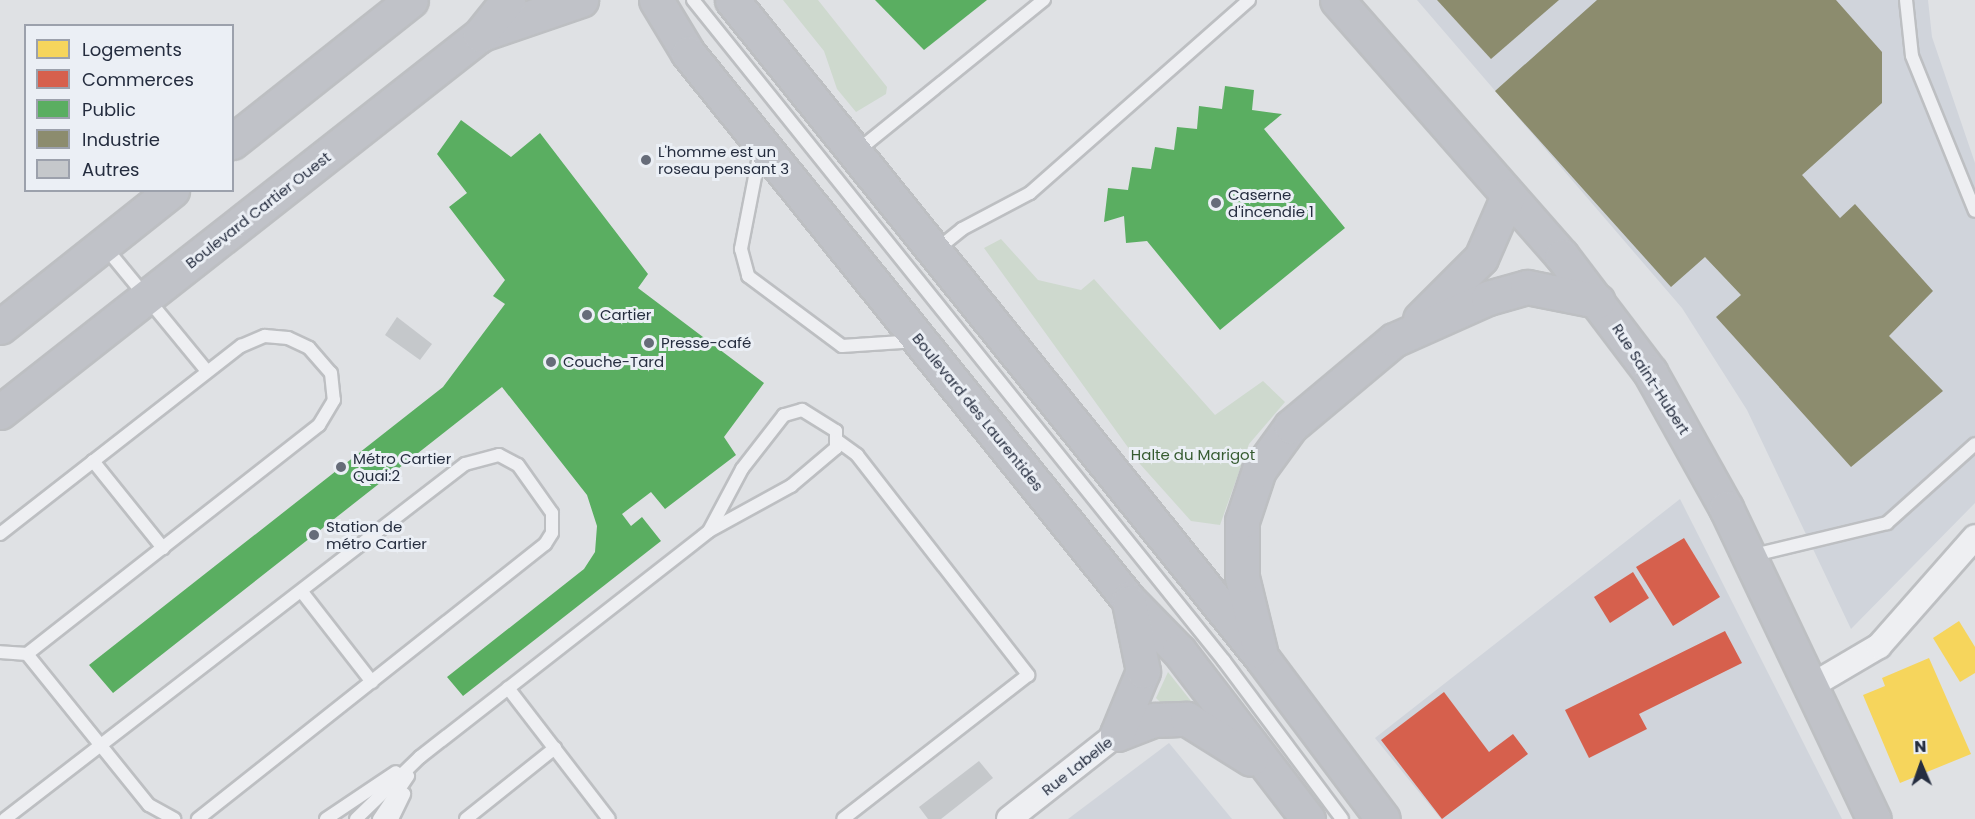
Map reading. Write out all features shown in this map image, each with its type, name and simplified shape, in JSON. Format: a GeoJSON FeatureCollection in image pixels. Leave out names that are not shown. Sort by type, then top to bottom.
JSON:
{"type":"FeatureCollection","features":[{"type":"Feature","properties":{"kind":"main road"},"geometry":{"type":"LineString","coordinates":[[234,140],[411,0]]}},
{"type":"Feature","properties":{"kind":"main road","name":"Boulevard Cartier Ouest"},"geometry":{"type":"LineString","coordinates":[[0,412],[480,35],[508,0]]}},
{"type":"Feature","properties":{"kind":"main road"},"geometry":{"type":"LineString","coordinates":[[480,35],[581,0]]}},
{"type":"Feature","properties":{"kind":"main road","name":"Boulevard des Laurentides"},"geometry":{"type":"LineString","coordinates":[[656,0],[688,54],[1128,599],[1179,651],[1308,819]]}},
{"type":"Feature","properties":{"kind":"main road"},"geometry":{"type":"LineString","coordinates":[[732,0],[1262,658],[1383,819]]}},
{"type":"Feature","properties":{"kind":"main road","name":"Rue Saint-Hubert"},"geometry":{"type":"LineString","coordinates":[[1337,0],[1598,301],[1661,389],[1750,556],[1874,819]]}},
{"type":"Feature","properties":{"kind":"main road"},"geometry":{"type":"LineString","coordinates":[[0,327],[169,192]]}},
{"type":"Feature","properties":{"kind":"main road"},"geometry":{"type":"LineString","coordinates":[[1262,658],[1240,558],[1242,521],[1253,481],[1291,426],[1394,340],[1481,258],[1508,196]]}},
{"type":"Feature","properties":{"kind":"main road"},"geometry":{"type":"LineString","coordinates":[[1394,340],[1518,288],[1542,288],[1598,301]]}},
{"type":"Feature","properties":{"kind":"main road"},"geometry":{"type":"LineString","coordinates":[[1117,734],[1143,671],[1128,599]]}},
{"type":"Feature","properties":{"kind":"main road"},"geometry":{"type":"LineString","coordinates":[[1117,734],[1154,720],[1186,719],[1277,778]]}},
{"type":"Feature","properties":{"kind":"street"},"geometry":{"type":"LineString","coordinates":[[1811,686],[1878,646],[1975,537]]}},
{"type":"Feature","properties":{"kind":"street","name":"Rue Labelle"},"geometry":{"type":"LineString","coordinates":[[1009,819],[1117,734]]}},
{"type":"Feature","properties":{"kind":"lane"},"geometry":{"type":"LineString","coordinates":[[693,0],[1217,652],[1342,819]]}},
{"type":"Feature","properties":{"kind":"lane"},"geometry":{"type":"LineString","coordinates":[[854,154],[1044,0]]}},
{"type":"Feature","properties":{"kind":"lane"},"geometry":{"type":"LineString","coordinates":[[935,252],[962,230],[1030,193],[1249,0]]}},
{"type":"Feature","properties":{"kind":"lane"},"geometry":{"type":"LineString","coordinates":[[1906,0],[1912,56],[1975,211]]}},
{"type":"Feature","properties":{"kind":"lane"},"geometry":{"type":"LineString","coordinates":[[762,144],[741,249],[748,276],[842,346],[920,340]]}},
{"type":"Feature","properties":{"kind":"lane"},"geometry":{"type":"LineString","coordinates":[[103,245],[207,371]]}},
{"type":"Feature","properties":{"kind":"lane"},"geometry":{"type":"LineString","coordinates":[[0,534],[207,371],[253,340],[288,339],[322,361],[335,381],[334,400],[320,425],[27,654],[0,652]]}},
{"type":"Feature","properties":{"kind":"lane"},"geometry":{"type":"LineString","coordinates":[[326,819],[420,757],[709,531],[772,500],[831,454],[838,441],[836,431],[808,412],[784,415],[742,469],[709,531]]}},
{"type":"Feature","properties":{"kind":"lane"},"geometry":{"type":"LineString","coordinates":[[838,441],[857,455],[1028,675],[843,819]]}},
{"type":"Feature","properties":{"kind":"lane"},"geometry":{"type":"LineString","coordinates":[[1750,556],[1887,523],[1975,444]]}},
{"type":"Feature","properties":{"kind":"lane"},"geometry":{"type":"LineString","coordinates":[[5,819],[102,747],[475,459],[509,459],[537,485],[552,513],[552,532],[545,544],[198,819]]}},
{"type":"Feature","properties":{"kind":"lane"},"geometry":{"type":"LineString","coordinates":[[93,461],[162,548]]}},
{"type":"Feature","properties":{"kind":"lane"},"geometry":{"type":"LineString","coordinates":[[302,592],[372,682]]}},
{"type":"Feature","properties":{"kind":"lane"},"geometry":{"type":"LineString","coordinates":[[27,654],[149,804],[174,819]]}},
{"type":"Feature","properties":{"kind":"lane"},"geometry":{"type":"LineString","coordinates":[[508,688],[609,819]]}},
{"type":"Feature","properties":{"kind":"lane"},"geometry":{"type":"LineString","coordinates":[[466,819],[555,748]]}},
{"type":"Feature","properties":{"kind":"lane"},"geometry":{"type":"LineString","coordinates":[[356,819],[420,757]]}},
{"type":"Feature","properties":{"kind":"lane"},"geometry":{"type":"LineString","coordinates":[[380,819],[420,757]]}},
{"type":"Feature","properties":{"kind":"lane"},"geometry":{"type":"LineString","coordinates":[[392,819],[420,757]]}},
{"type":"Feature","properties":{"kind":"shaded area"},"geometry":{"type":"Polygon","coordinates":[[[1417,0],[1928,0],[1932,37],[1975,163],[1975,503],[1851,629],[1747,410],[1682,308],[1417,0]]]}},
{"type":"Feature","properties":{"kind":"shaded area"},"geometry":{"type":"Polygon","coordinates":[[[1680,499],[1842,819],[1441,819],[1375,738],[1680,499]]]}},
{"type":"Feature","properties":{"kind":"shaded area"},"geometry":{"type":"Polygon","coordinates":[[[1169,743],[1232,819],[1068,819],[1169,743]]]}},
{"type":"Feature","properties":{"kind":"green space"},"geometry":{"type":"Polygon","coordinates":[[[783,0],[818,0],[887,87],[886,94],[856,112],[837,89],[824,51],[783,0]]]}},
{"type":"Feature","properties":{"kind":"green space","name":"Halte du Marigot"},"geometry":{"type":"Polygon","coordinates":[[[1001,239],[1038,280],[1081,290],[1094,279],[1215,415],[1263,381],[1285,402],[1249,444],[1220,525],[1191,521],[1140,464],[984,248],[1001,239]]]}},
{"type":"Feature","properties":{"kind":"green space"},"geometry":{"type":"Polygon","coordinates":[[[1168,672],[1191,701],[1188,705],[1162,704],[1156,698],[1168,672]]]}},
{"type":"Feature","properties":{"kind":"building: Logements"},"geometry":{"type":"Polygon","coordinates":[[[1959,621],[1975,647],[1975,673],[1960,682],[1933,638],[1959,621]]]}},
{"type":"Feature","properties":{"kind":"building: Logements"},"geometry":{"type":"Polygon","coordinates":[[[1929,658],[1971,754],[1900,783],[1863,695],[1885,686],[1882,678],[1929,658]]]}},
{"type":"Feature","properties":{"kind":"building: Commerces"},"geometry":{"type":"Polygon","coordinates":[[[1684,538],[1720,597],[1673,626],[1636,567],[1684,538]]]}},
{"type":"Feature","properties":{"kind":"building: Commerces"},"geometry":{"type":"Polygon","coordinates":[[[1633,572],[1649,598],[1610,623],[1594,597],[1633,572]]]}},
{"type":"Feature","properties":{"kind":"building: Commerces"},"geometry":{"type":"Polygon","coordinates":[[[1725,631],[1742,663],[1639,714],[1647,729],[1589,758],[1565,710],[1725,631]]]}},
{"type":"Feature","properties":{"kind":"building: Commerces"},"geometry":{"type":"Polygon","coordinates":[[[1444,692],[1489,752],[1513,734],[1528,754],[1442,819],[1381,740],[1444,692]]]}},
{"type":"Feature","properties":{"kind":"building: Public"},"geometry":{"type":"Polygon","coordinates":[[[875,0],[987,0],[924,50],[875,0]]]}},
{"type":"Feature","properties":{"kind":"building: Public","name":"Caserne d'incendie 1"},"geometry":{"type":"Polygon","coordinates":[[[1225,86],[1254,90],[1252,110],[1282,114],[1264,129],[1345,228],[1220,330],[1147,241],[1126,243],[1124,216],[1104,222],[1108,188],[1128,190],[1132,167],[1151,169],[1155,147],[1174,150],[1177,127],[1197,129],[1199,106],[1222,109],[1225,86]]]}},
{"type":"Feature","properties":{"kind":"building: Public","name":"Cartier"},"geometry":{"type":"Polygon","coordinates":[[[461,120],[511,157],[540,133],[648,274],[638,288],[764,383],[724,437],[736,455],[665,509],[651,492],[622,514],[631,526],[642,517],[661,541],[463,696],[447,677],[584,569],[595,552],[597,526],[587,495],[502,387],[113,693],[89,665],[443,387],[505,304],[493,296],[505,280],[449,207],[467,193],[437,154],[461,120]]]}},
{"type":"Feature","properties":{"kind":"building: Industrie"},"geometry":{"type":"Polygon","coordinates":[[[1437,0],[1559,0],[1491,59],[1437,0]]]}},
{"type":"Feature","properties":{"kind":"building: Industrie"},"geometry":{"type":"Polygon","coordinates":[[[1597,0],[1836,0],[1882,52],[1882,103],[1802,175],[1840,218],[1855,204],[1933,291],[1889,336],[1943,391],[1851,467],[1716,317],[1741,295],[1705,257],[1671,287],[1495,91],[1597,0]]]}},
{"type":"Feature","properties":{"kind":"building: Autres"},"geometry":{"type":"Polygon","coordinates":[[[397,317],[432,344],[420,360],[385,335],[397,317]]]}},
{"type":"Feature","properties":{"kind":"building: Autres"},"geometry":{"type":"Polygon","coordinates":[[[979,761],[993,778],[941,819],[928,819],[919,807],[979,761]]]}},
{"type":"Feature","properties":{"kind":"place","name":"L'homme est un roseau pensant 3"},"geometry":{"type":"Point","coordinates":[646,160]}},
{"type":"Feature","properties":{"kind":"place","name":"Caserne d'incendie 1"},"geometry":{"type":"Point","coordinates":[1216,203]}},
{"type":"Feature","properties":{"kind":"place","name":"Cartier"},"geometry":{"type":"Point","coordinates":[587,315]}},
{"type":"Feature","properties":{"kind":"place","name":"Presse-café"},"geometry":{"type":"Point","coordinates":[649,343]}},
{"type":"Feature","properties":{"kind":"place","name":"Couche-Tard"},"geometry":{"type":"Point","coordinates":[551,362]}},
{"type":"Feature","properties":{"kind":"place","name":"Métro Cartier Quai:2"},"geometry":{"type":"Point","coordinates":[341,467]}},
{"type":"Feature","properties":{"kind":"place","name":"Station de métro Cartier"},"geometry":{"type":"Point","coordinates":[314,535]}}]}
